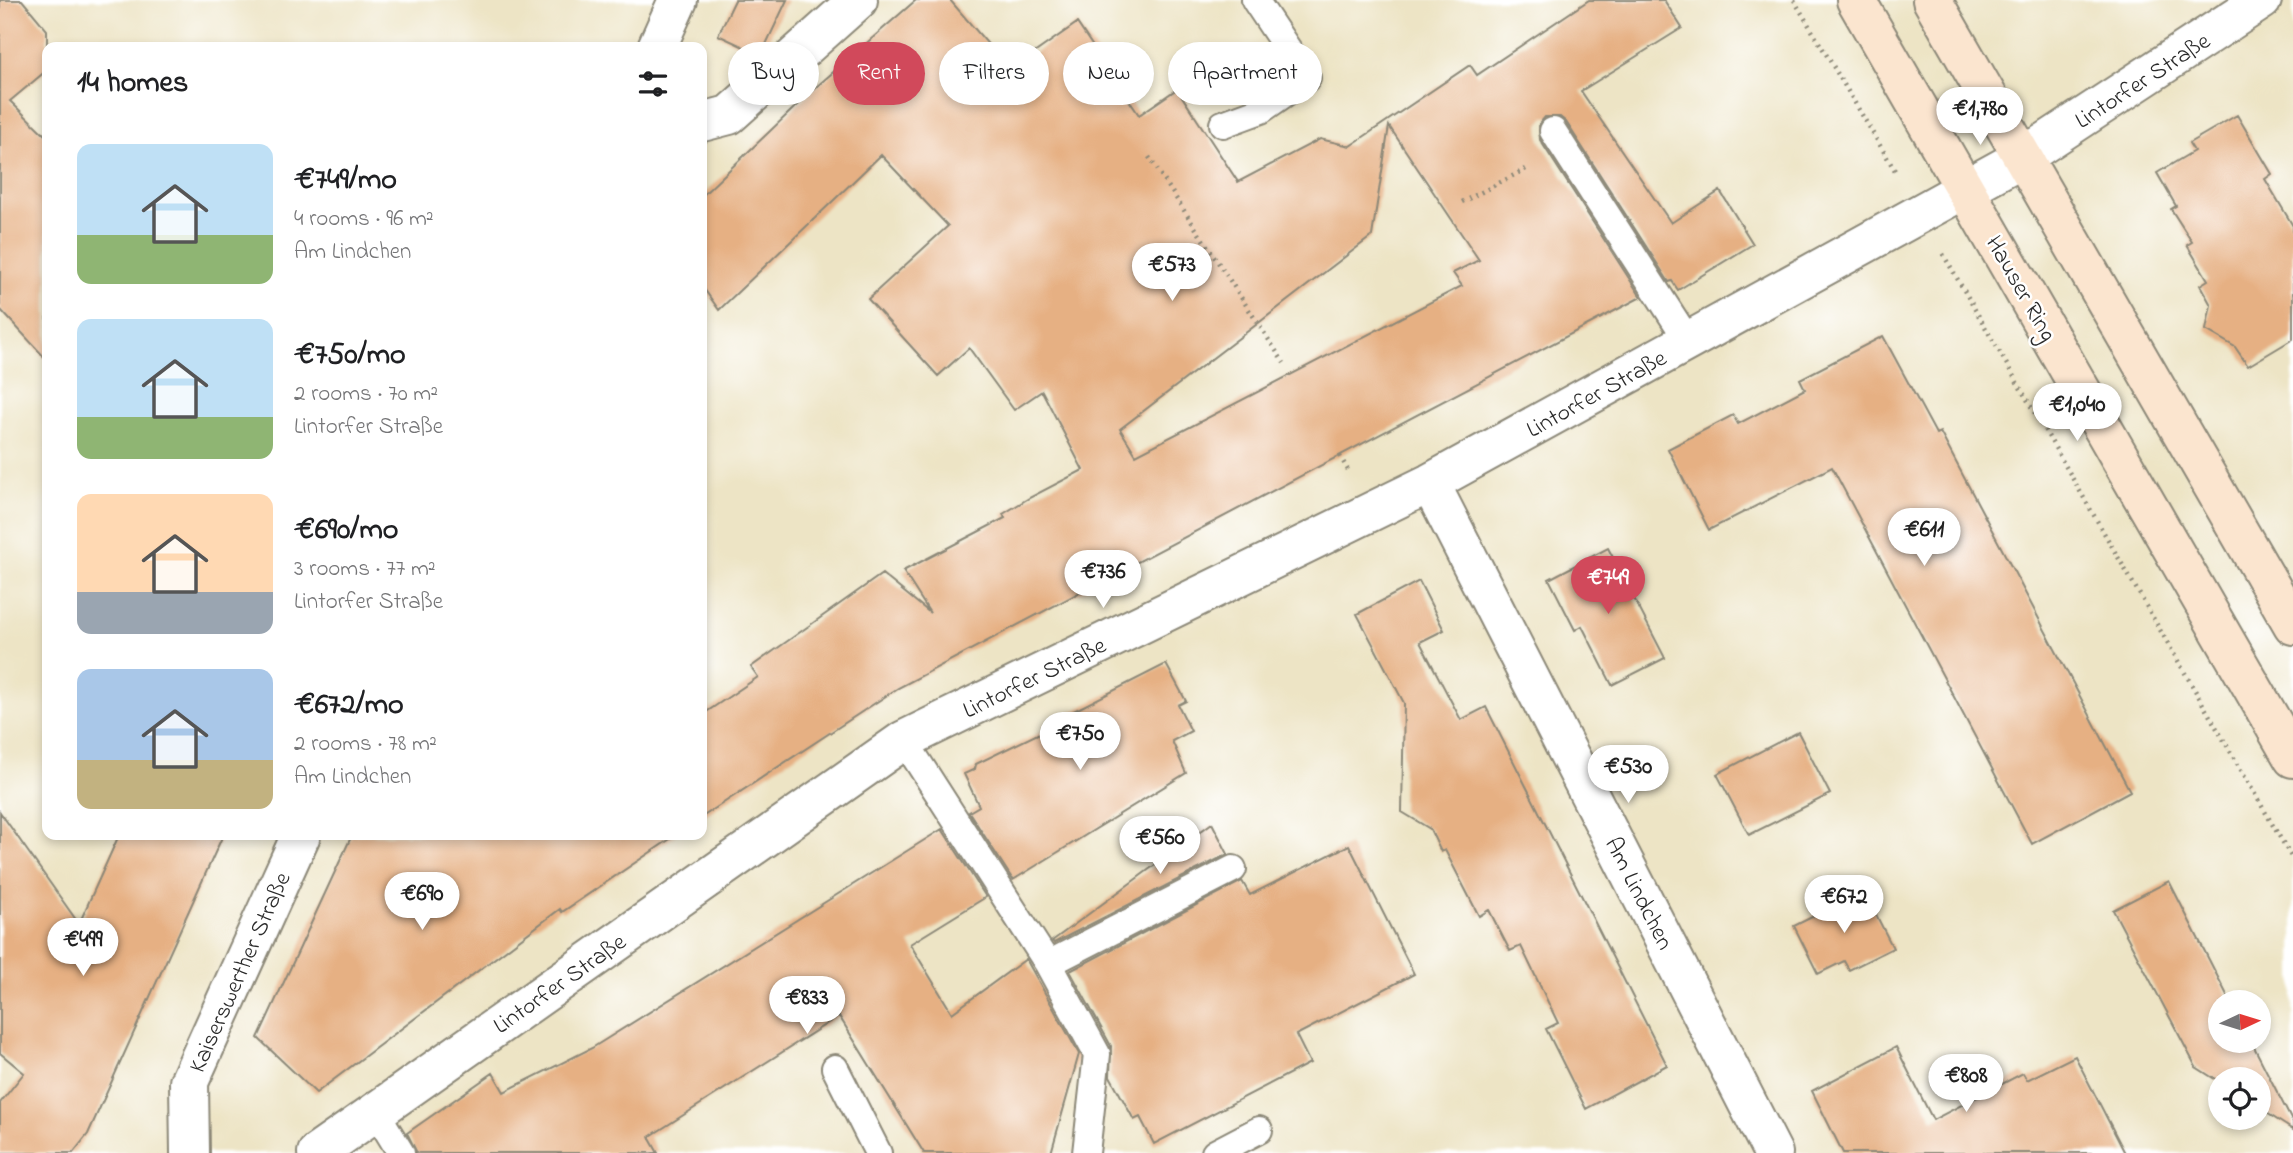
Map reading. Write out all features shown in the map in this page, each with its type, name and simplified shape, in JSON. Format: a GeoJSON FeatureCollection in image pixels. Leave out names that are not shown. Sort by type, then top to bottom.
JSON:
{"type":"FeatureCollection","features":[{"type":"Feature","properties":{"kind":"main road","name":"Hauser Ring"},"geometry":{"type":"LineString","coordinates":[[1856,0],[2293,758]]}},
{"type":"Feature","properties":{"kind":"main road"},"geometry":{"type":"LineString","coordinates":[[1932,0],[2293,625]]}},
{"type":"Feature","properties":{"kind":"street"},"geometry":{"type":"LineString","coordinates":[[659,42],[678,0]]}},
{"type":"Feature","properties":{"kind":"street"},"geometry":{"type":"LineString","coordinates":[[707,121],[729,115],[858,0]]}},
{"type":"Feature","properties":{"kind":"street","name":"Lintorfer Straße"},"geometry":{"type":"LineString","coordinates":[[317,1153],[904,740],[1430,484],[2024,157],[2262,0]]}},
{"type":"Feature","properties":{"kind":"street","name":"Am Lindchen"},"geometry":{"type":"LineString","coordinates":[[1430,484],[1773,1153]]}},
{"type":"Feature","properties":{"kind":"street","name":"Kaiserswerther Straße"},"geometry":{"type":"LineString","coordinates":[[190,1153],[188,1082],[298,840]]}},
{"type":"Feature","properties":{"kind":"lane"},"geometry":{"type":"LineString","coordinates":[[1223,124],[1261,110],[1307,78],[1255,0]]}},
{"type":"Feature","properties":{"kind":"lane"},"geometry":{"type":"LineString","coordinates":[[1559,140],[1689,342]]}},
{"type":"Feature","properties":{"kind":"lane"},"geometry":{"type":"LineString","coordinates":[[904,740],[1048,964],[1097,1054],[1086,1153]]}},
{"type":"Feature","properties":{"kind":"lane"},"geometry":{"type":"LineString","coordinates":[[1048,964],[1233,869]]}},
{"type":"Feature","properties":{"kind":"lane"},"geometry":{"type":"LineString","coordinates":[[835,1068],[878,1153]]}},
{"type":"Feature","properties":{"kind":"lane"},"geometry":{"type":"LineString","coordinates":[[376,1112],[401,1153]]}},
{"type":"Feature","properties":{"kind":"lane"},"geometry":{"type":"LineString","coordinates":[[1215,1153],[1259,1130]]}},
{"type":"Feature","properties":{"kind":"path"},"geometry":{"type":"LineString","coordinates":[[1794,0],[2293,860]]}},
{"type":"Feature","properties":{"kind":"path"},"geometry":{"type":"LineString","coordinates":[[1462,202],[1559,140]]}},
{"type":"Feature","properties":{"kind":"path"},"geometry":{"type":"LineString","coordinates":[[1149,157],[1284,363]]}},
{"type":"Feature","properties":{"kind":"building"},"geometry":{"type":"Polygon","coordinates":[[[0,0],[22,0],[47,30],[47,42],[42,42],[42,74],[10,101],[42,132],[42,355],[0,309],[0,0]]]}},
{"type":"Feature","properties":{"kind":"building"},"geometry":{"type":"Polygon","coordinates":[[[735,0],[787,0],[767,42],[733,42],[718,35],[735,0]]]}},
{"type":"Feature","properties":{"kind":"building"},"geometry":{"type":"Polygon","coordinates":[[[916,0],[950,0],[986,42],[939,42],[939,105],[1049,105],[1049,43],[1077,23],[1090,42],[1063,42],[1063,105],[1132,105],[1139,115],[1168,95],[1168,105],[1187,105],[1238,182],[1320,139],[1350,146],[1470,65],[1477,75],[1589,0],[1664,0],[1682,28],[1581,91],[1671,223],[1720,191],[1753,244],[1678,290],[1672,281],[1669,282],[1566,122],[1560,117],[1545,117],[1539,124],[1540,140],[1641,297],[898,688],[707,814],[707,712],[758,677],[751,667],[882,574],[930,613],[903,571],[1005,518],[1003,514],[1029,498],[1083,470],[1042,391],[1014,410],[969,348],[938,376],[868,299],[948,226],[881,155],[719,310],[707,293],[707,191],[797,105],[819,105],[819,85],[833,72],[833,105],[925,105],[925,42],[868,42],[916,0]],[[1389,126],[1372,236],[1120,429],[1136,455],[1462,286],[1453,273],[1479,260],[1389,126]]]}},
{"type":"Feature","properties":{"kind":"building"},"geometry":{"type":"Polygon","coordinates":[[[2237,115],[2272,174],[2265,179],[2293,226],[2293,339],[2248,366],[2235,347],[2206,330],[2211,305],[2200,285],[2208,280],[2187,245],[2192,242],[2171,209],[2176,206],[2157,173],[2194,151],[2189,143],[2237,115]]]}},
{"type":"Feature","properties":{"kind":"building"},"geometry":{"type":"Polygon","coordinates":[[[1883,336],[1936,434],[1940,432],[2130,791],[2032,844],[1832,467],[1709,530],[1668,449],[1733,415],[1738,424],[1805,389],[1800,379],[1883,336]]]}},
{"type":"Feature","properties":{"kind":"building"},"geometry":{"type":"Polygon","coordinates":[[[1608,548],[1665,658],[1612,685],[1582,626],[1575,630],[1549,579],[1608,548]]]}},
{"type":"Feature","properties":{"kind":"building"},"geometry":{"type":"Polygon","coordinates":[[[1419,581],[1444,630],[1420,642],[1461,720],[1486,707],[1667,1065],[1586,1109],[1546,1029],[1558,1023],[1521,946],[1510,951],[1489,910],[1479,916],[1445,850],[1441,852],[1430,829],[1402,812],[1404,703],[1357,614],[1419,581]]]}},
{"type":"Feature","properties":{"kind":"building"},"geometry":{"type":"Polygon","coordinates":[[[1166,664],[1186,701],[1178,705],[1191,731],[1172,741],[1186,773],[1013,880],[969,812],[979,806],[964,774],[975,769],[976,764],[1046,730],[1044,726],[1166,664]]]}},
{"type":"Feature","properties":{"kind":"building"},"geometry":{"type":"Polygon","coordinates":[[[1798,732],[1830,794],[1749,835],[1717,774],[1798,732]]]}},
{"type":"Feature","properties":{"kind":"building"},"geometry":{"type":"Polygon","coordinates":[[[0,812],[79,924],[117,840],[221,840],[88,1134],[73,1153],[0,1153],[0,1103],[24,1073],[0,1053],[0,812]]]}},
{"type":"Feature","properties":{"kind":"building"},"geometry":{"type":"Polygon","coordinates":[[[1212,823],[1228,854],[1054,943],[1052,941],[1212,823]]]}},
{"type":"Feature","properties":{"kind":"building"},"geometry":{"type":"Polygon","coordinates":[[[942,829],[986,897],[910,944],[952,1013],[1026,959],[1079,1054],[1051,1153],[924,1153],[839,1016],[649,1137],[658,1153],[417,1153],[407,1133],[493,1073],[504,1092],[592,1048],[942,829]]]}},
{"type":"Feature","properties":{"kind":"building"},"geometry":{"type":"Polygon","coordinates":[[[350,840],[669,840],[562,912],[560,909],[316,1093],[258,1038],[350,840]]]}},
{"type":"Feature","properties":{"kind":"building"},"geometry":{"type":"Polygon","coordinates":[[[1349,845],[1414,974],[1296,1035],[1310,1063],[1154,1144],[1140,1117],[1134,1120],[1110,1076],[1111,1046],[1070,971],[1242,881],[1250,895],[1349,845]]]}},
{"type":"Feature","properties":{"kind":"building"},"geometry":{"type":"Polygon","coordinates":[[[2169,881],[2224,990],[2208,990],[2208,1054],[2258,1054],[2264,1067],[2208,1067],[2208,1075],[2196,1067],[2113,910],[2169,881]]]}},
{"type":"Feature","properties":{"kind":"building"},"geometry":{"type":"Polygon","coordinates":[[[1864,891],[1893,948],[1849,970],[1844,961],[1818,974],[1794,926],[1864,891]]]}},
{"type":"Feature","properties":{"kind":"building"},"geometry":{"type":"Polygon","coordinates":[[[1896,1047],[1933,1120],[2023,1073],[2027,1080],[2075,1056],[2125,1153],[1843,1153],[1812,1091],[1896,1047]]]}},
{"type":"Feature","properties":{"kind":"building"},"geometry":{"type":"Polygon","coordinates":[[[2271,1080],[2293,1123],[2293,1130],[2271,1116],[2271,1080]]]}}]}
